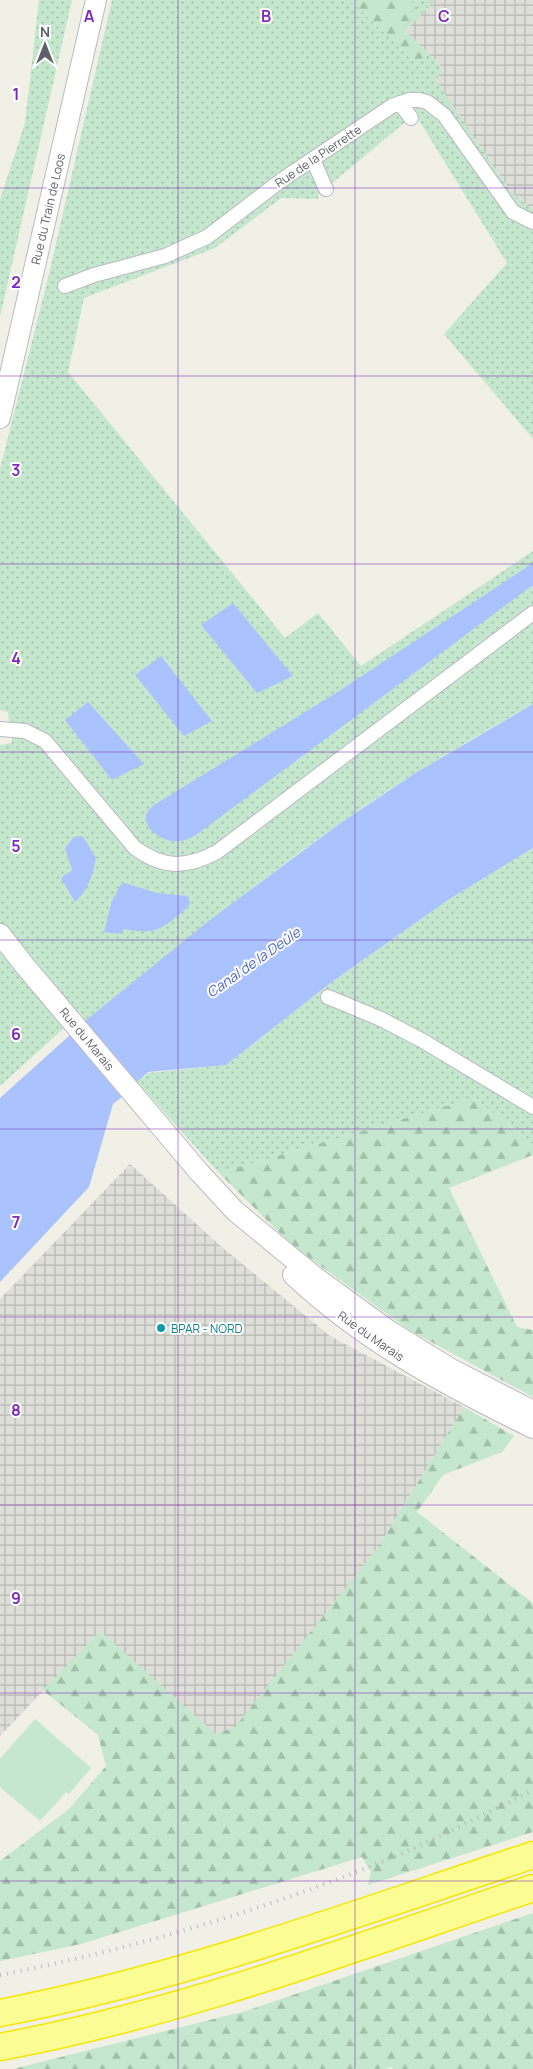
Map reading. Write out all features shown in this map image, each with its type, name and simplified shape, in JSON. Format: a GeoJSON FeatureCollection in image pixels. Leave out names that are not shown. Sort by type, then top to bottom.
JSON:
{"type":"FeatureCollection","features":[{"type":"Feature","properties":{"kind":"highway"},"geometry":{"type":"LineString","coordinates":[[0,2013],[93,1994],[205,1962],[533,1855]]}},
{"type":"Feature","properties":{"kind":"highway"},"geometry":{"type":"LineString","coordinates":[[0,2047],[85,2029],[227,1990],[533,1888]]}},
{"type":"Feature","properties":{"kind":"street","name":"Rue du Train de Loos"},"geometry":{"type":"LineString","coordinates":[[0,418],[96,0]]}},
{"type":"Feature","properties":{"kind":"street","name":"Rue de la Pierrette"},"geometry":{"type":"LineString","coordinates":[[65,286],[94,275],[165,256],[207,237],[283,179],[392,106],[410,100],[427,102],[444,115],[513,212],[533,222]]}},
{"type":"Feature","properties":{"kind":"street"},"geometry":{"type":"LineString","coordinates":[[400,103],[411,118]]}},
{"type":"Feature","properties":{"kind":"street"},"geometry":{"type":"LineString","coordinates":[[313,160],[326,189]]}},
{"type":"Feature","properties":{"kind":"street"},"geometry":{"type":"LineString","coordinates":[[0,729],[33,734],[52,747],[135,848],[154,860],[165,864],[185,864],[217,852],[533,613]]}},
{"type":"Feature","properties":{"kind":"street"},"geometry":{"type":"LineString","coordinates":[[0,736],[16,731]]}},
{"type":"Feature","properties":{"kind":"street","name":"Rue du Marais"},"geometry":{"type":"LineString","coordinates":[[0,934],[46,991],[235,1211],[254,1236],[281,1263],[325,1303],[404,1360],[451,1387],[533,1428]]}},
{"type":"Feature","properties":{"kind":"street"},"geometry":{"type":"LineString","coordinates":[[328,997],[381,1019],[423,1041],[533,1107]]}},
{"type":"Feature","properties":{"kind":"street","name":"Rue du Marais"},"geometry":{"type":"LineString","coordinates":[[235,1211],[315,1277],[382,1326],[453,1370],[533,1411]]}},
{"type":"Feature","properties":{"kind":"shaded area"},"geometry":{"type":"Polygon","coordinates":[[[435,0],[533,0],[533,210],[511,192],[436,81],[442,67],[405,31],[435,0]]]}},
{"type":"Feature","properties":{"kind":"shaded area"},"geometry":{"type":"Polygon","coordinates":[[[130,1164],[223,1248],[330,1336],[464,1407],[379,1546],[236,1727],[216,1735],[100,1631],[0,1736],[0,1299],[130,1164]]]}},
{"type":"Feature","properties":{"kind":"green space"},"geometry":{"type":"Polygon","coordinates":[[[39,0],[72,0],[0,317],[0,200],[25,123],[39,0]]]}},
{"type":"Feature","properties":{"kind":"green space"},"geometry":{"type":"Polygon","coordinates":[[[112,0],[350,0],[417,64],[428,53],[442,68],[436,81],[511,192],[533,210],[533,439],[444,334],[507,263],[415,114],[319,194],[318,199],[281,198],[215,248],[84,298],[68,372],[285,638],[318,613],[361,666],[533,551],[533,704],[434,761],[339,824],[245,894],[94,1016],[85,1021],[79,1011],[63,1029],[0,1086],[0,745],[12,743],[8,712],[0,710],[0,469],[49,274],[112,0]]]}},
{"type":"Feature","properties":{"kind":"green space"},"geometry":{"type":"Polygon","coordinates":[[[350,0],[410,0],[422,14],[405,31],[428,53],[417,64],[350,0]]]}},
{"type":"Feature","properties":{"kind":"green space"},"geometry":{"type":"Polygon","coordinates":[[[410,0],[435,0],[422,14],[410,0]]]}},
{"type":"Feature","properties":{"kind":"green space"},"geometry":{"type":"Polygon","coordinates":[[[533,848],[533,1144],[474,1098],[219,1173],[137,1082],[148,1073],[226,1065],[333,981],[448,900],[533,848]]]}},
{"type":"Feature","properties":{"kind":"green space"},"geometry":{"type":"Polygon","coordinates":[[[474,1098],[533,1144],[533,1155],[449,1188],[517,1327],[533,1330],[533,1397],[409,1330],[293,1246],[219,1173],[474,1098]]]}},
{"type":"Feature","properties":{"kind":"green space"},"geometry":{"type":"Polygon","coordinates":[[[464,1407],[514,1436],[502,1452],[443,1475],[417,1512],[533,1603],[533,1832],[368,1885],[371,1872],[362,1857],[81,1944],[0,1961],[0,1861],[69,1809],[106,1766],[98,1735],[43,1690],[100,1631],[216,1734],[235,1727],[379,1546],[464,1407]]]}},
{"type":"Feature","properties":{"kind":"green space"},"geometry":{"type":"Polygon","coordinates":[[[35,1719],[91,1768],[69,1794],[66,1792],[40,1821],[0,1787],[0,1759],[35,1719]]]}},
{"type":"Feature","properties":{"kind":"green space"},"geometry":{"type":"Polygon","coordinates":[[[533,1913],[533,2069],[393,2069],[392,2067],[386,2069],[13,2069],[246,2011],[533,1913]]]}},
{"type":"Feature","properties":{"kind":"water"},"geometry":{"type":"Polygon","coordinates":[[[533,563],[533,585],[196,835],[185,840],[173,841],[160,837],[149,828],[146,817],[148,811],[154,805],[339,691],[533,563]]]}},
{"type":"Feature","properties":{"kind":"water"},"geometry":{"type":"Polygon","coordinates":[[[233,603],[293,676],[257,693],[201,625],[233,603]]]}},
{"type":"Feature","properties":{"kind":"water"},"geometry":{"type":"Polygon","coordinates":[[[161,656],[212,721],[184,736],[135,675],[161,656]]]}},
{"type":"Feature","properties":{"kind":"water"},"geometry":{"type":"Polygon","coordinates":[[[88,702],[144,764],[112,780],[65,720],[88,702]]]}},
{"type":"Feature","properties":{"kind":"water","name":"Canal de la Deûle"},"geometry":{"type":"Polygon","coordinates":[[[533,704],[533,848],[448,900],[333,981],[226,1065],[148,1072],[137,1082],[85,1021],[206,923],[339,824],[417,772],[533,704]]]}},
{"type":"Feature","properties":{"kind":"water"},"geometry":{"type":"Polygon","coordinates":[[[81,836],[96,858],[89,882],[80,898],[75,902],[61,878],[72,870],[65,848],[74,837],[81,836]]]}},
{"type":"Feature","properties":{"kind":"water"},"geometry":{"type":"Polygon","coordinates":[[[125,883],[157,893],[188,896],[190,903],[186,909],[163,927],[151,931],[123,929],[122,934],[104,932],[112,901],[121,884],[125,883]]]}},
{"type":"Feature","properties":{"kind":"water"},"geometry":{"type":"Polygon","coordinates":[[[70,1035],[122,1097],[113,1104],[89,1187],[0,1282],[0,1098],[70,1035]]]}},
{"type":"Feature","properties":{"kind":"railway"},"geometry":{"type":"LineString","coordinates":[[0,1975],[147,1941],[292,1896],[405,1852],[533,1790]]}},
{"type":"Feature","properties":{"kind":"place","name":"BPAR - NORD"},"geometry":{"type":"Point","coordinates":[161,1328]}}]}
